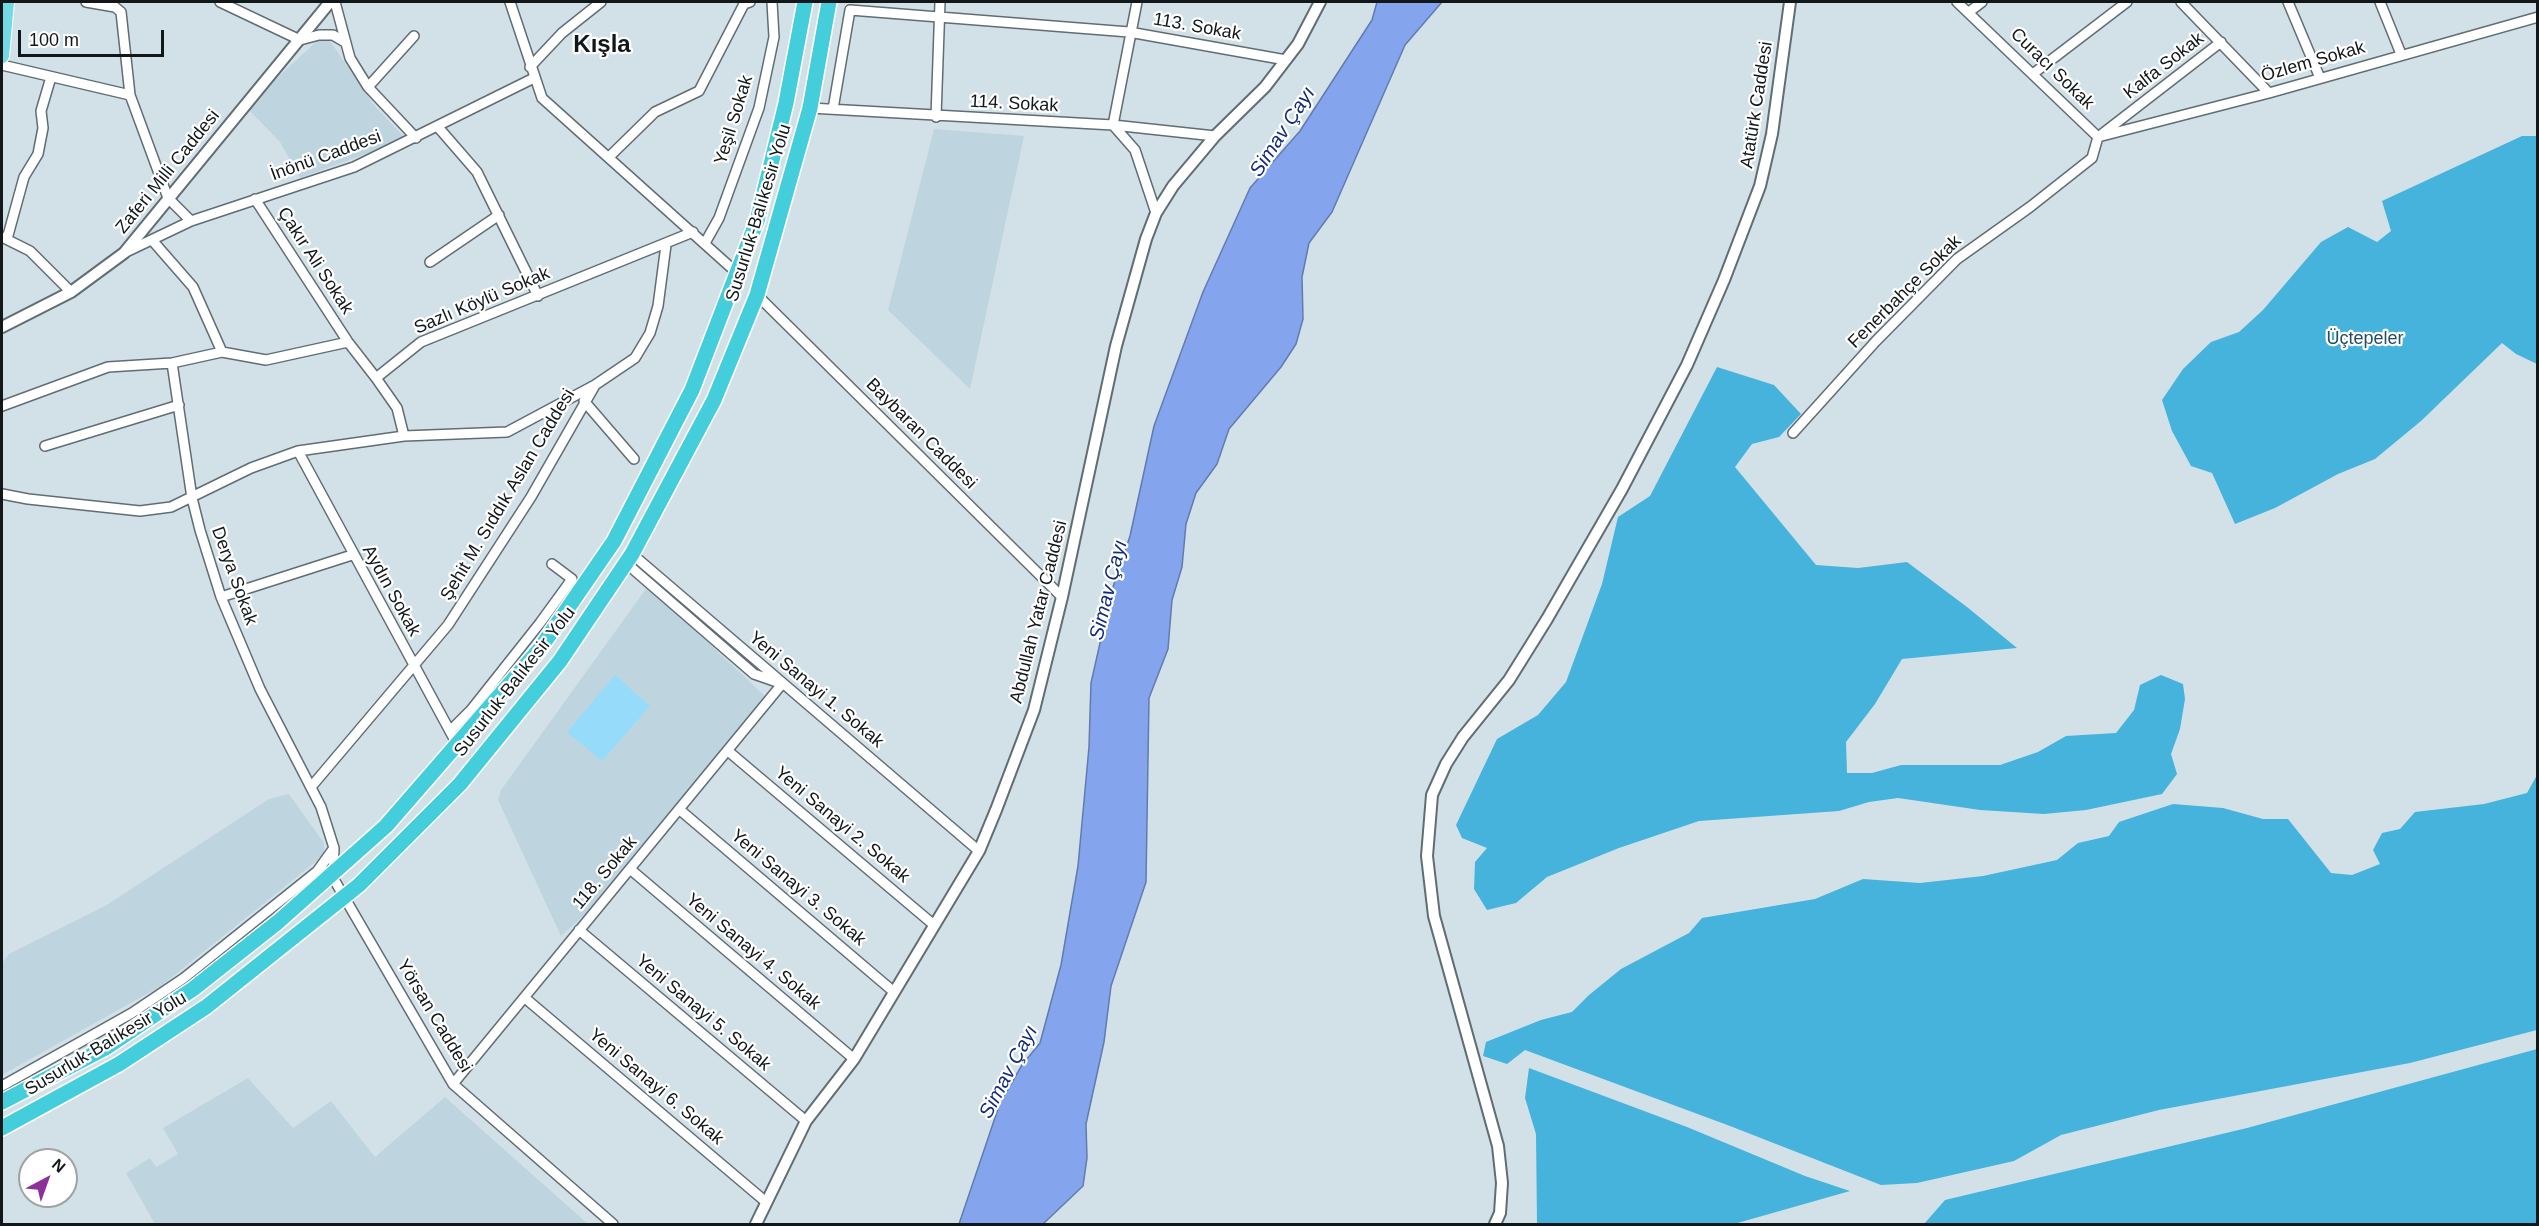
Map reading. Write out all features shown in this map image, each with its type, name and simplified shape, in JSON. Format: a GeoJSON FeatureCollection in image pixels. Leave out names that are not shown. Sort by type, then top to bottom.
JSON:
{"type":"FeatureCollection","features":[{"type":"Feature","properties":{"kind":"highway","name":"Susurluk-Balıkesir Yolu"},"geometry":{"type":"LineString","coordinates":[[2,1102],[107,1047],[193,989],[278,922],[386,826],[458,746],[539,650],[614,541],[692,390],[757,221],[786,103],[805,2]]}},
{"type":"Feature","properties":{"kind":"highway","name":"Susurluk-Balıkesir Yolu"},"geometry":{"type":"LineString","coordinates":[[2,1128],[119,1064],[206,1007],[359,885],[460,784],[560,661],[629,559],[714,400],[757,295],[810,108],[829,2]]}},
{"type":"Feature","properties":{"kind":"highway"},"geometry":{"type":"LineString","coordinates":[[359,885],[344,889],[339,882],[343,874],[404,816],[420,788]]}},
{"type":"Feature","properties":{"kind":"main road"},"geometry":{"type":"LineString","coordinates":[[2,56],[7,2]]}},
{"type":"Feature","properties":{"kind":"street"},"geometry":{"type":"LineString","coordinates":[[86,2],[115,7],[121,12],[130,94],[168,198],[191,221]]}},
{"type":"Feature","properties":{"kind":"street"},"geometry":{"type":"LineString","coordinates":[[220,2],[300,40],[319,35],[333,35],[345,42]]}},
{"type":"Feature","properties":{"kind":"street"},"geometry":{"type":"LineString","coordinates":[[333,2],[350,58],[368,87],[416,138]]}},
{"type":"Feature","properties":{"kind":"street","name":"Zaferi Milli Caddesi"},"geometry":{"type":"LineString","coordinates":[[2,327],[71,292],[124,253],[269,74],[333,2]]}},
{"type":"Feature","properties":{"kind":"street"},"geometry":{"type":"LineString","coordinates":[[510,2],[542,98],[737,273]]}},
{"type":"Feature","properties":{"kind":"street"},"geometry":{"type":"LineString","coordinates":[[530,67],[562,33],[601,2]]}},
{"type":"Feature","properties":{"kind":"street"},"geometry":{"type":"LineString","coordinates":[[609,157],[655,112],[699,91],[744,4],[750,2]]}},
{"type":"Feature","properties":{"kind":"street","name":"Yeşil Sokak"},"geometry":{"type":"LineString","coordinates":[[705,243],[720,218],[759,108],[774,37],[772,2]]}},
{"type":"Feature","properties":{"kind":"street"},"geometry":{"type":"LineString","coordinates":[[936,117],[940,2]]}},
{"type":"Feature","properties":{"kind":"street"},"geometry":{"type":"LineString","coordinates":[[1137,2],[1129,32],[1113,125],[1135,150],[1156,213]]}},
{"type":"Feature","properties":{"kind":"street","name":"Abdullah Yatar Caddesi"},"geometry":{"type":"LineString","coordinates":[[756,1224],[806,1121],[854,1059],[979,850],[1034,710],[1062,597],[1116,346],[1146,239],[1156,213],[1173,186],[1215,136],[1265,87],[1286,60],[1298,44],[1320,2]]}},
{"type":"Feature","properties":{"kind":"street","name":"Atatürk Caddesi"},"geometry":{"type":"LineString","coordinates":[[1495,1224],[1500,1213],[1502,1183],[1498,1146],[1434,916],[1427,856],[1432,795],[1446,764],[1463,737],[1509,680],[1622,489],[1687,365],[1724,280],[1760,186],[1772,134],[1790,2]]}},
{"type":"Feature","properties":{"kind":"street","name":"Curacı Sokak"},"geometry":{"type":"LineString","coordinates":[[1957,2],[2034,73],[2098,137]]}},
{"type":"Feature","properties":{"kind":"street"},"geometry":{"type":"LineString","coordinates":[[1969,12],[1982,2]]}},
{"type":"Feature","properties":{"kind":"street"},"geometry":{"type":"LineString","coordinates":[[2034,73],[2127,2]]}},
{"type":"Feature","properties":{"kind":"street"},"geometry":{"type":"LineString","coordinates":[[2181,2],[2269,93]]}},
{"type":"Feature","properties":{"kind":"street"},"geometry":{"type":"LineString","coordinates":[[2288,2],[2320,78]]}},
{"type":"Feature","properties":{"kind":"street"},"geometry":{"type":"LineString","coordinates":[[2380,2],[2401,54]]}},
{"type":"Feature","properties":{"kind":"street","name":"113. Sokak"},"geometry":{"type":"LineString","coordinates":[[833,109],[850,10],[1129,32],[1286,60]]}},
{"type":"Feature","properties":{"kind":"street","name":"Özlem Sokak"},"geometry":{"type":"LineString","coordinates":[[2098,137],[2269,93],[2538,17]]}},
{"type":"Feature","properties":{"kind":"street"},"geometry":{"type":"LineString","coordinates":[[368,87],[414,36]]}},
{"type":"Feature","properties":{"kind":"street","name":"Kalfa Sokak"},"geometry":{"type":"LineString","coordinates":[[2098,137],[2221,42]]}},
{"type":"Feature","properties":{"kind":"street"},"geometry":{"type":"LineString","coordinates":[[2,65],[130,94]]}},
{"type":"Feature","properties":{"kind":"street"},"geometry":{"type":"LineString","coordinates":[[51,76],[41,111],[43,128],[38,154],[24,177],[4,238],[30,250],[71,292]]}},
{"type":"Feature","properties":{"kind":"street","name":"İnönü Caddesi"},"geometry":{"type":"LineString","coordinates":[[124,253],[191,221],[354,167],[534,78]]}},
{"type":"Feature","properties":{"kind":"street","name":"114. Sokak"},"geometry":{"type":"LineString","coordinates":[[810,108],[936,117],[1113,125],[1215,136]]}},
{"type":"Feature","properties":{"kind":"street"},"geometry":{"type":"LineString","coordinates":[[438,127],[477,171],[538,296]]}},
{"type":"Feature","properties":{"kind":"street","name":"Fenerbahçe Sokak"},"geometry":{"type":"LineString","coordinates":[[1793,433],[1876,341],[1957,259],[2030,207],[2092,158],[2098,137]]}},
{"type":"Feature","properties":{"kind":"street","name":"Çakır Ali Sokak"},"geometry":{"type":"LineString","coordinates":[[255,199],[348,342]]}},
{"type":"Feature","properties":{"kind":"street"},"geometry":{"type":"LineString","coordinates":[[430,262],[499,214]]}},
{"type":"Feature","properties":{"kind":"street","name":"Sazlı Köylü Sokak"},"geometry":{"type":"LineString","coordinates":[[376,378],[421,342],[666,245],[693,232]]}},
{"type":"Feature","properties":{"kind":"street"},"geometry":{"type":"LineString","coordinates":[[152,240],[193,287],[222,352]]}},
{"type":"Feature","properties":{"kind":"street"},"geometry":{"type":"LineString","coordinates":[[2,494],[140,511],[171,507],[251,468],[298,451],[404,436],[507,432],[595,385],[635,358],[650,333],[658,306],[666,245]]}},
{"type":"Feature","properties":{"kind":"street","name":"Baybaran Caddesi"},"geometry":{"type":"LineString","coordinates":[[757,295],[1062,597]]}},
{"type":"Feature","properties":{"kind":"street"},"geometry":{"type":"LineString","coordinates":[[2,406],[108,367],[172,363],[222,352],[266,360],[348,342],[397,408],[404,436]]}},
{"type":"Feature","properties":{"kind":"street","name":"Derya Sokak"},"geometry":{"type":"LineString","coordinates":[[172,363],[192,498],[221,597],[260,689],[328,825],[334,848]]}},
{"type":"Feature","properties":{"kind":"street","name":"Şehit M. Sıddık Aslan Caddesi"},"geometry":{"type":"LineString","coordinates":[[310,787],[414,666],[454,615],[531,497],[595,385]]}},
{"type":"Feature","properties":{"kind":"street"},"geometry":{"type":"LineString","coordinates":[[584,401],[634,459]]}},
{"type":"Feature","properties":{"kind":"street"},"geometry":{"type":"LineString","coordinates":[[45,446],[179,405]]}},
{"type":"Feature","properties":{"kind":"street"},"geometry":{"type":"LineString","coordinates":[[559,405],[573,420]]}},
{"type":"Feature","properties":{"kind":"street","name":"Aydın Sokak"},"geometry":{"type":"LineString","coordinates":[[298,451],[352,555],[458,746]]}},
{"type":"Feature","properties":{"kind":"street"},"geometry":{"type":"LineString","coordinates":[[221,597],[352,555]]}},
{"type":"Feature","properties":{"kind":"street"},"geometry":{"type":"LineString","coordinates":[[629,559],[754,675],[782,684]]}},
{"type":"Feature","properties":{"kind":"street"},"geometry":{"type":"LineString","coordinates":[[450,731],[471,710],[572,579],[552,564]]}},
{"type":"Feature","properties":{"kind":"street","name":"118. Sokak"},"geometry":{"type":"LineString","coordinates":[[453,1084],[782,684]]}},
{"type":"Feature","properties":{"kind":"street","name":"Yeni Sanayi 1. Sokak"},"geometry":{"type":"LineString","coordinates":[[782,684],[979,850]]}},
{"type":"Feature","properties":{"kind":"street","name":"Yeni Sanayi 2. Sokak"},"geometry":{"type":"LineString","coordinates":[[728,751],[934,925]]}},
{"type":"Feature","properties":{"kind":"street","name":"Yeni Sanayi 3. Sokak"},"geometry":{"type":"LineString","coordinates":[[680,810],[894,992]]}},
{"type":"Feature","properties":{"kind":"street"},"geometry":{"type":"LineString","coordinates":[[2,1086],[132,1013],[162,993],[315,873],[334,848]]}},
{"type":"Feature","properties":{"kind":"street"},"geometry":{"type":"LineString","coordinates":[[332,876],[334,848]]}},
{"type":"Feature","properties":{"kind":"street","name":"Yeni Sanayi 4. Sokak"},"geometry":{"type":"LineString","coordinates":[[630,869],[854,1059]]}},
{"type":"Feature","properties":{"kind":"street"},"geometry":{"type":"LineString","coordinates":[[315,873],[325,871],[332,876]]}},
{"type":"Feature","properties":{"kind":"street","name":"Yörsan Caddesi"},"geometry":{"type":"LineString","coordinates":[[332,876],[453,1084],[613,1224]]}},
{"type":"Feature","properties":{"kind":"street","name":"Yeni Sanayi 5. Sokak"},"geometry":{"type":"LineString","coordinates":[[579,930],[806,1121]]}},
{"type":"Feature","properties":{"kind":"street","name":"Yeni Sanayi 6. Sokak"},"geometry":{"type":"LineString","coordinates":[[525,998],[766,1202]]}},
{"type":"Feature","properties":{"kind":"shaded area"},"geometry":{"type":"Polygon","coordinates":[[[1377,2],[1442,2],[1405,45],[1332,212],[1309,243],[1302,277],[1303,319],[1296,344],[1281,367],[1229,429],[1217,464],[1196,493],[1186,524],[1182,567],[1172,600],[1168,649],[1149,698],[1146,882],[1111,986],[1104,1042],[1086,1124],[1087,1158],[1083,1186],[1043,1224],[959,1224],[1000,1103],[1022,1065],[1040,1043],[1061,965],[1078,866],[1089,747],[1091,683],[1112,590],[1130,536],[1154,426],[1203,292],[1250,188],[1300,131],[1372,20],[1377,2]]]}},
{"type":"Feature","properties":{"kind":"shaded area"},"geometry":{"type":"Polygon","coordinates":[[[318,40],[330,41],[374,105],[406,139],[300,178],[280,142],[249,110],[276,79],[318,40]]]}},
{"type":"Feature","properties":{"kind":"shaded area"},"geometry":{"type":"Polygon","coordinates":[[[934,129],[1024,136],[970,389],[888,310],[934,129]]]}},
{"type":"Feature","properties":{"kind":"shaded area"},"geometry":{"type":"Polygon","coordinates":[[[648,586],[767,698],[592,908],[561,936],[498,800],[501,790],[648,586]]]}},
{"type":"Feature","properties":{"kind":"shaded area"},"geometry":{"type":"Polygon","coordinates":[[[615,675],[650,706],[602,761],[567,732],[615,675]]]}},
{"type":"Feature","properties":{"kind":"shaded area"},"geometry":{"type":"Polygon","coordinates":[[[289,794],[324,843],[324,855],[161,986],[2,1075],[2,963],[9,954],[105,906],[269,799],[289,794]]]}},
{"type":"Feature","properties":{"kind":"shaded area"},"geometry":{"type":"Polygon","coordinates":[[[248,1078],[293,1128],[331,1101],[375,1157],[445,1097],[588,1224],[155,1224],[126,1173],[150,1158],[156,1167],[178,1154],[163,1128],[248,1078]]]}},
{"type":"Feature","properties":{"kind":"green space","name":"Üçtepeler"},"geometry":{"type":"Polygon","coordinates":[[[2522,136],[2537,136],[2537,364],[2516,354],[2502,343],[2421,421],[2375,459],[2338,474],[2275,508],[2235,524],[2212,473],[2191,466],[2172,431],[2162,400],[2183,369],[2211,342],[2239,332],[2263,310],[2321,242],[2348,227],[2377,242],[2391,231],[2382,201],[2522,136]]]}},
{"type":"Feature","properties":{"kind":"green space"},"geometry":{"type":"Polygon","coordinates":[[[1717,367],[1774,385],[1801,414],[1779,437],[1752,444],[1735,467],[1816,565],[1858,568],[1907,562],[2017,648],[1902,659],[1875,704],[1846,742],[1847,773],[1872,773],[1901,765],[2000,765],[2038,752],[2066,736],[2116,733],[2134,710],[2140,685],[2161,675],[2183,684],[2185,699],[2180,729],[2171,754],[2177,774],[2162,794],[2086,810],[2044,814],[1980,810],[1898,798],[1869,802],[1839,811],[1699,821],[1619,848],[1547,877],[1516,903],[1487,910],[1474,889],[1475,862],[1487,848],[1462,838],[1456,825],[1497,739],[1538,715],[1566,682],[1602,584],[1618,517],[1650,496],[1717,367]]]}},
{"type":"Feature","properties":{"kind":"green space"},"geometry":{"type":"Polygon","coordinates":[[[2537,775],[2537,1030],[2410,1063],[2159,1110],[2061,1135],[2014,1161],[1917,1183],[1881,1185],[1525,1050],[1507,1064],[1483,1056],[1486,1042],[1541,1020],[1572,1012],[1621,969],[1689,933],[1702,918],[1815,899],[1863,879],[1920,883],[1983,876],[2057,860],[2078,843],[2109,836],[2119,822],[2173,804],[2223,808],[2263,819],[2288,819],[2331,873],[2352,875],[2380,864],[2373,850],[2382,833],[2400,829],[2415,812],[2484,804],[2527,793],[2537,775]]]}},
{"type":"Feature","properties":{"kind":"green space"},"geometry":{"type":"Polygon","coordinates":[[[2537,1049],[2537,1224],[1924,1224],[1945,1200],[2247,1128],[2537,1049]]]}},
{"type":"Feature","properties":{"kind":"green space"},"geometry":{"type":"Polygon","coordinates":[[[1529,1068],[1687,1127],[1805,1176],[1850,1191],[1734,1224],[1537,1224],[1536,1134],[1525,1098],[1529,1068]]]}},
{"type":"Feature","properties":{"kind":"district","name":"Kışla"},"geometry":{"type":"Point","coordinates":[602,45]}},
{"type":"Feature","properties":{"kind":"water label","name":"Simav Çayı"},"geometry":{"type":"Point","coordinates":[1283,132]}},
{"type":"Feature","properties":{"kind":"water label","name":"Simav Çayı"},"geometry":{"type":"Point","coordinates":[1109,590]}},
{"type":"Feature","properties":{"kind":"water label","name":"Simav Çayı"},"geometry":{"type":"Point","coordinates":[1009,1072]}}]}
